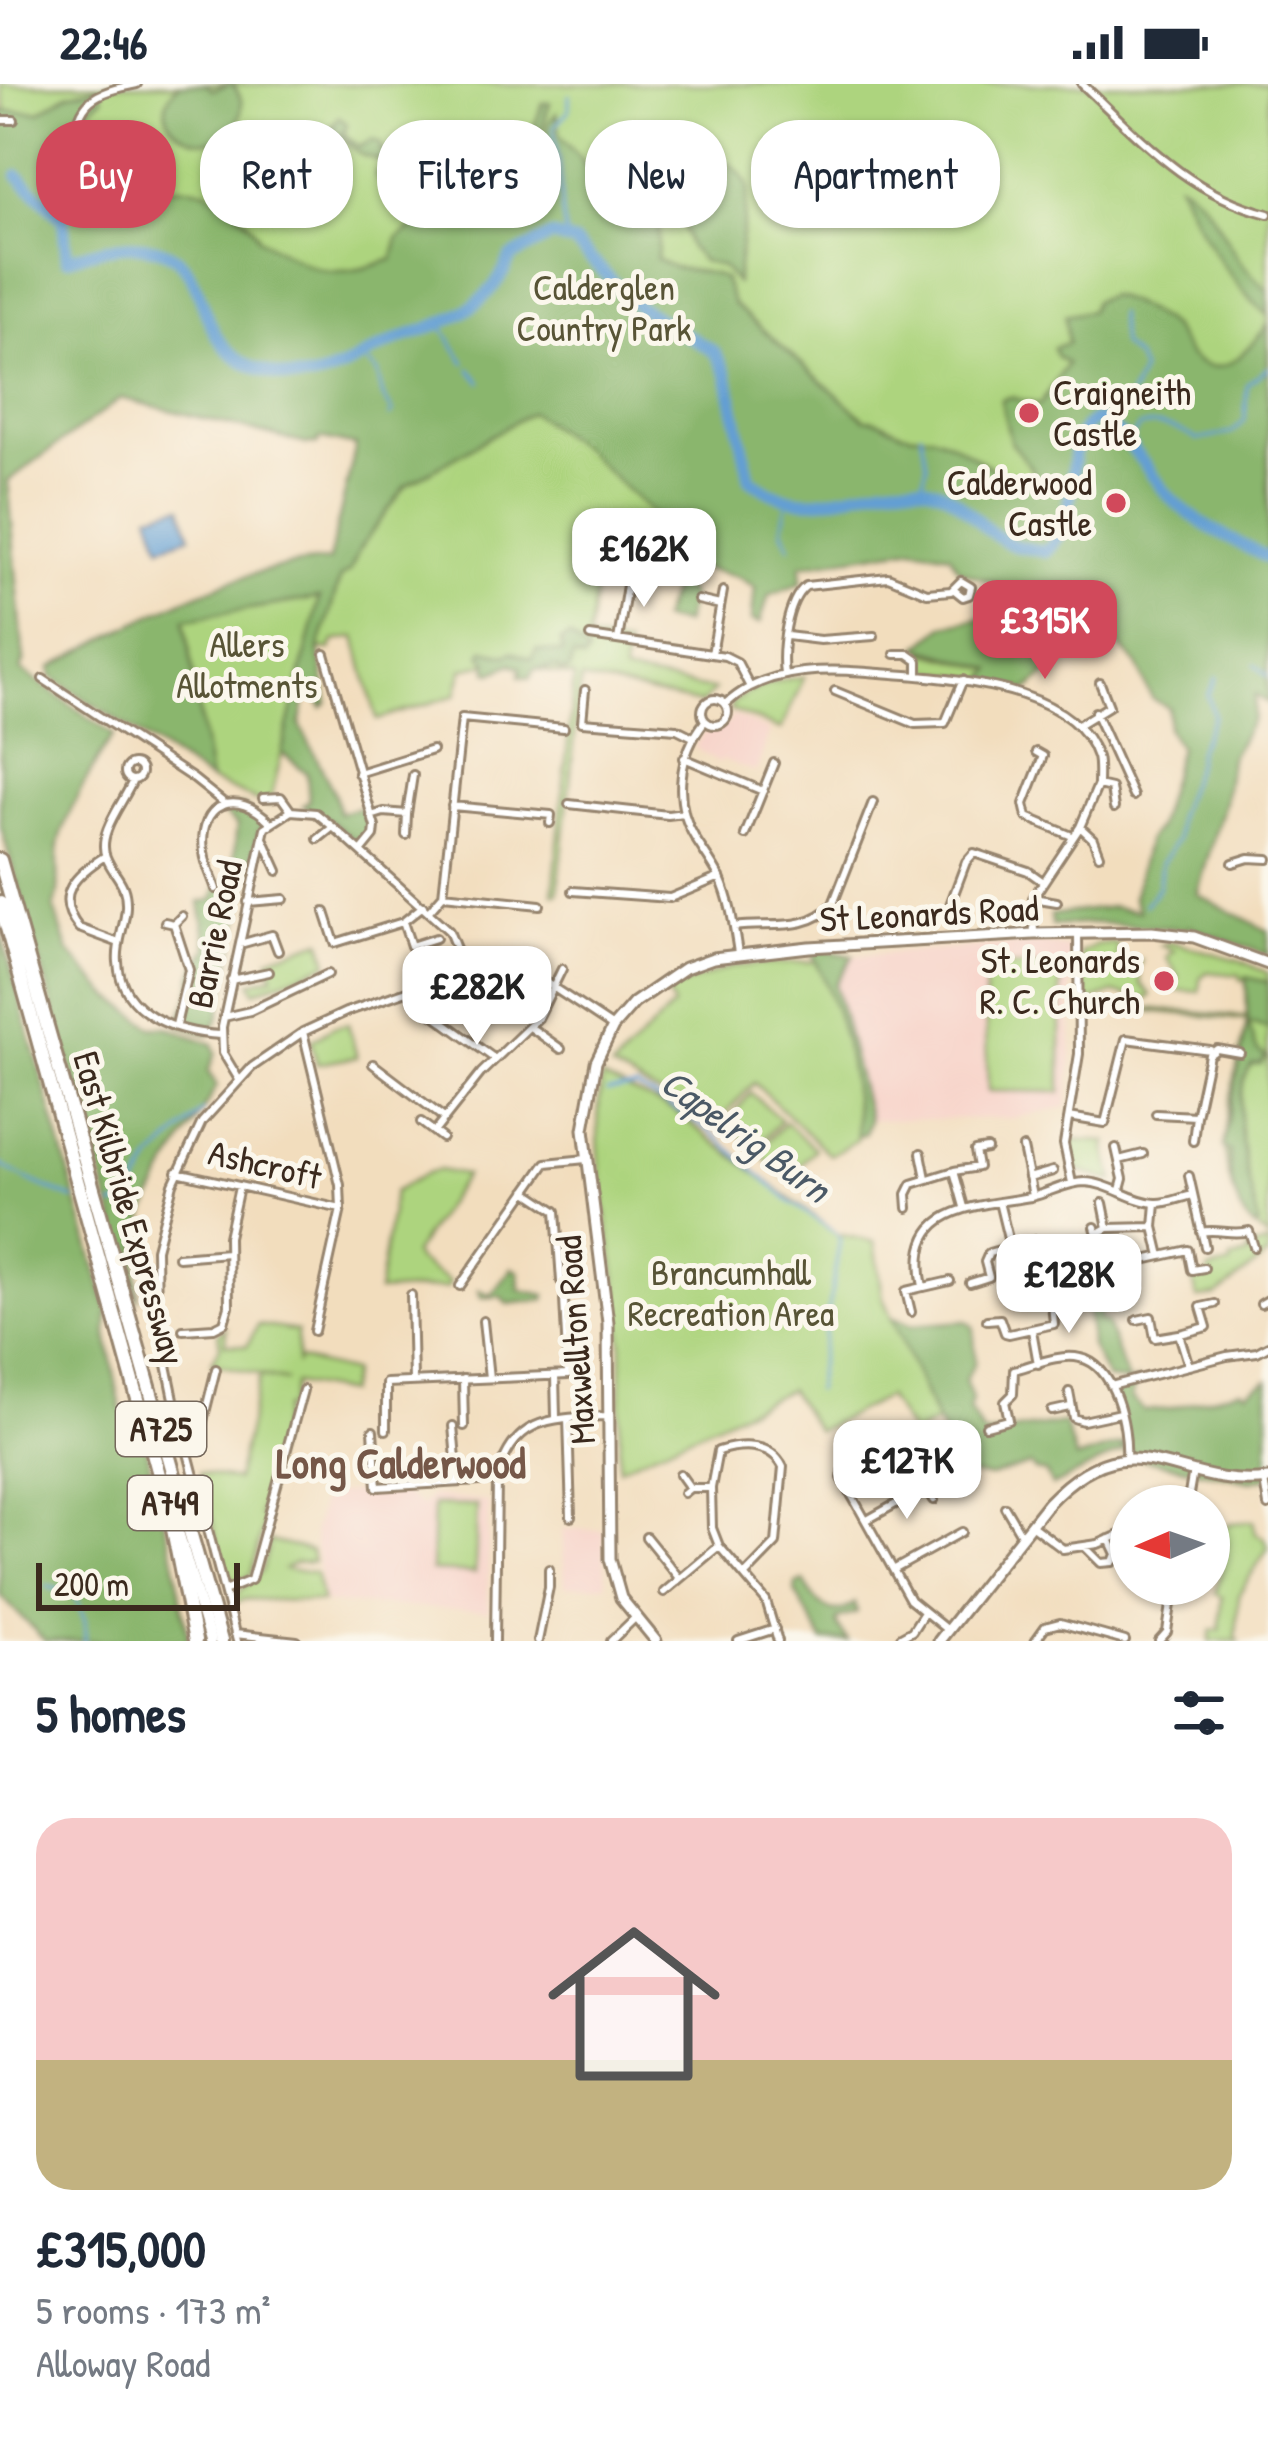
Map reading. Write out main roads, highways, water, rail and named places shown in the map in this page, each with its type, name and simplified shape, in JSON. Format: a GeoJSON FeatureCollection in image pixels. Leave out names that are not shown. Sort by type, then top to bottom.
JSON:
{"type":"FeatureCollection","features":[{"type":"Feature","properties":{"kind":"highway","name":"East Kilbride Expressway"},"geometry":{"type":"LineString","coordinates":[[0,860],[200,1574],[224,1640]]}},
{"type":"Feature","properties":{"kind":"highway","name":"East Kilbride Expressway"},"geometry":{"type":"LineString","coordinates":[[0,903],[170,1514],[195,1641]]}},
{"type":"Feature","properties":{"kind":"main road","name":"East Kilbride Expressway"},"geometry":{"type":"LineString","coordinates":[[130,1365],[224,1640]]}},
{"type":"Feature","properties":{"kind":"water"},"geometry":{"type":"Polygon","coordinates":[[[182,506],[191,536],[161,546],[150,514],[182,506]]]}},
{"type":"Feature","properties":{"kind":"waterway"},"geometry":{"type":"LineString","coordinates":[[567,240],[554,127],[569,111],[569,95]]}},
{"type":"Feature","properties":{"kind":"waterway"},"geometry":{"type":"LineString","coordinates":[[18,175],[63,219],[67,259],[128,245],[153,248],[176,258],[191,277],[225,346],[249,364],[279,376],[322,376],[453,318],[492,288],[510,258],[551,236],[575,243],[636,305],[715,352],[727,373],[750,479],[775,494],[819,500],[881,486],[928,487],[950,496],[1002,540],[1045,552],[1066,516],[1077,442],[1096,420],[1118,433],[1187,512],[1268,558]]}},
{"type":"Feature","properties":{"kind":"waterway"},"geometry":{"type":"LineString","coordinates":[[1109,425],[1110,414],[1128,400],[1142,371],[1121,345],[1118,314]]}},
{"type":"Feature","properties":{"kind":"waterway"},"geometry":{"type":"LineString","coordinates":[[441,325],[465,363]]}},
{"type":"Feature","properties":{"kind":"waterway"},"geometry":{"type":"LineString","coordinates":[[361,356],[377,372],[383,397],[393,412],[390,416]]}},
{"type":"Feature","properties":{"kind":"waterway"},"geometry":{"type":"LineString","coordinates":[[1128,443],[1139,427],[1147,425],[1170,427],[1197,440],[1232,433],[1245,420],[1247,384],[1268,368]]}},
{"type":"Feature","properties":{"kind":"waterway"},"geometry":{"type":"LineString","coordinates":[[470,369],[481,382]]}},
{"type":"Feature","properties":{"kind":"waterway"},"geometry":{"type":"LineString","coordinates":[[921,432],[927,464],[922,486]]}},
{"type":"Feature","properties":{"kind":"waterway"},"geometry":{"type":"LineString","coordinates":[[788,499],[782,529],[790,546]]}},
{"type":"Feature","properties":{"kind":"waterway"},"geometry":{"type":"LineString","coordinates":[[1255,664],[1268,676]]}},
{"type":"Feature","properties":{"kind":"waterway"},"geometry":{"type":"LineString","coordinates":[[1145,905],[1159,886],[1161,864],[1177,839],[1177,816],[1214,716],[1208,695],[1217,677]]}},
{"type":"Feature","properties":{"kind":"waterway","name":"Capelrig Burn"},"geometry":{"type":"LineString","coordinates":[[607,1092],[637,1088],[675,1109],[710,1131],[788,1200],[837,1234],[840,1240],[815,1391]]}},
{"type":"Feature","properties":{"kind":"waterway","name":"Capelrig Burn"},"geometry":{"type":"LineString","coordinates":[[113,1206],[128,1203],[151,1161],[203,1111]]}},
{"type":"Feature","properties":{"kind":"waterway","name":"Capelrig Burn"},"geometry":{"type":"LineString","coordinates":[[0,1164],[74,1199]]}},
{"type":"Feature","properties":{"kind":"waterway"},"geometry":{"type":"LineString","coordinates":[[47,1586],[75,1596],[85,1621],[85,1641]]}},
{"type":"Feature","properties":{"kind":"place","name":"Craigneith Castle"},"geometry":{"type":"Point","coordinates":[1029,413]}},
{"type":"Feature","properties":{"kind":"place","name":"Calderwood Castle"},"geometry":{"type":"Point","coordinates":[1116,503]}},
{"type":"Feature","properties":{"kind":"place","name":"St. Leonards R. C. Church"},"geometry":{"type":"Point","coordinates":[1164,981]}},
{"type":"Feature","properties":{"kind":"district","name":"Long Calderwood"},"geometry":{"type":"Point","coordinates":[401,1463]}},
{"type":"Feature","properties":{"kind":"park label","name":"Calderglen Country Park"},"geometry":{"type":"Point","coordinates":[604,308]}},
{"type":"Feature","properties":{"kind":"park label","name":"Allers Allotments"},"geometry":{"type":"Point","coordinates":[247,664]}},
{"type":"Feature","properties":{"kind":"park label","name":"Brancumhall Recreation Area"},"geometry":{"type":"Point","coordinates":[731,1292]}}]}
